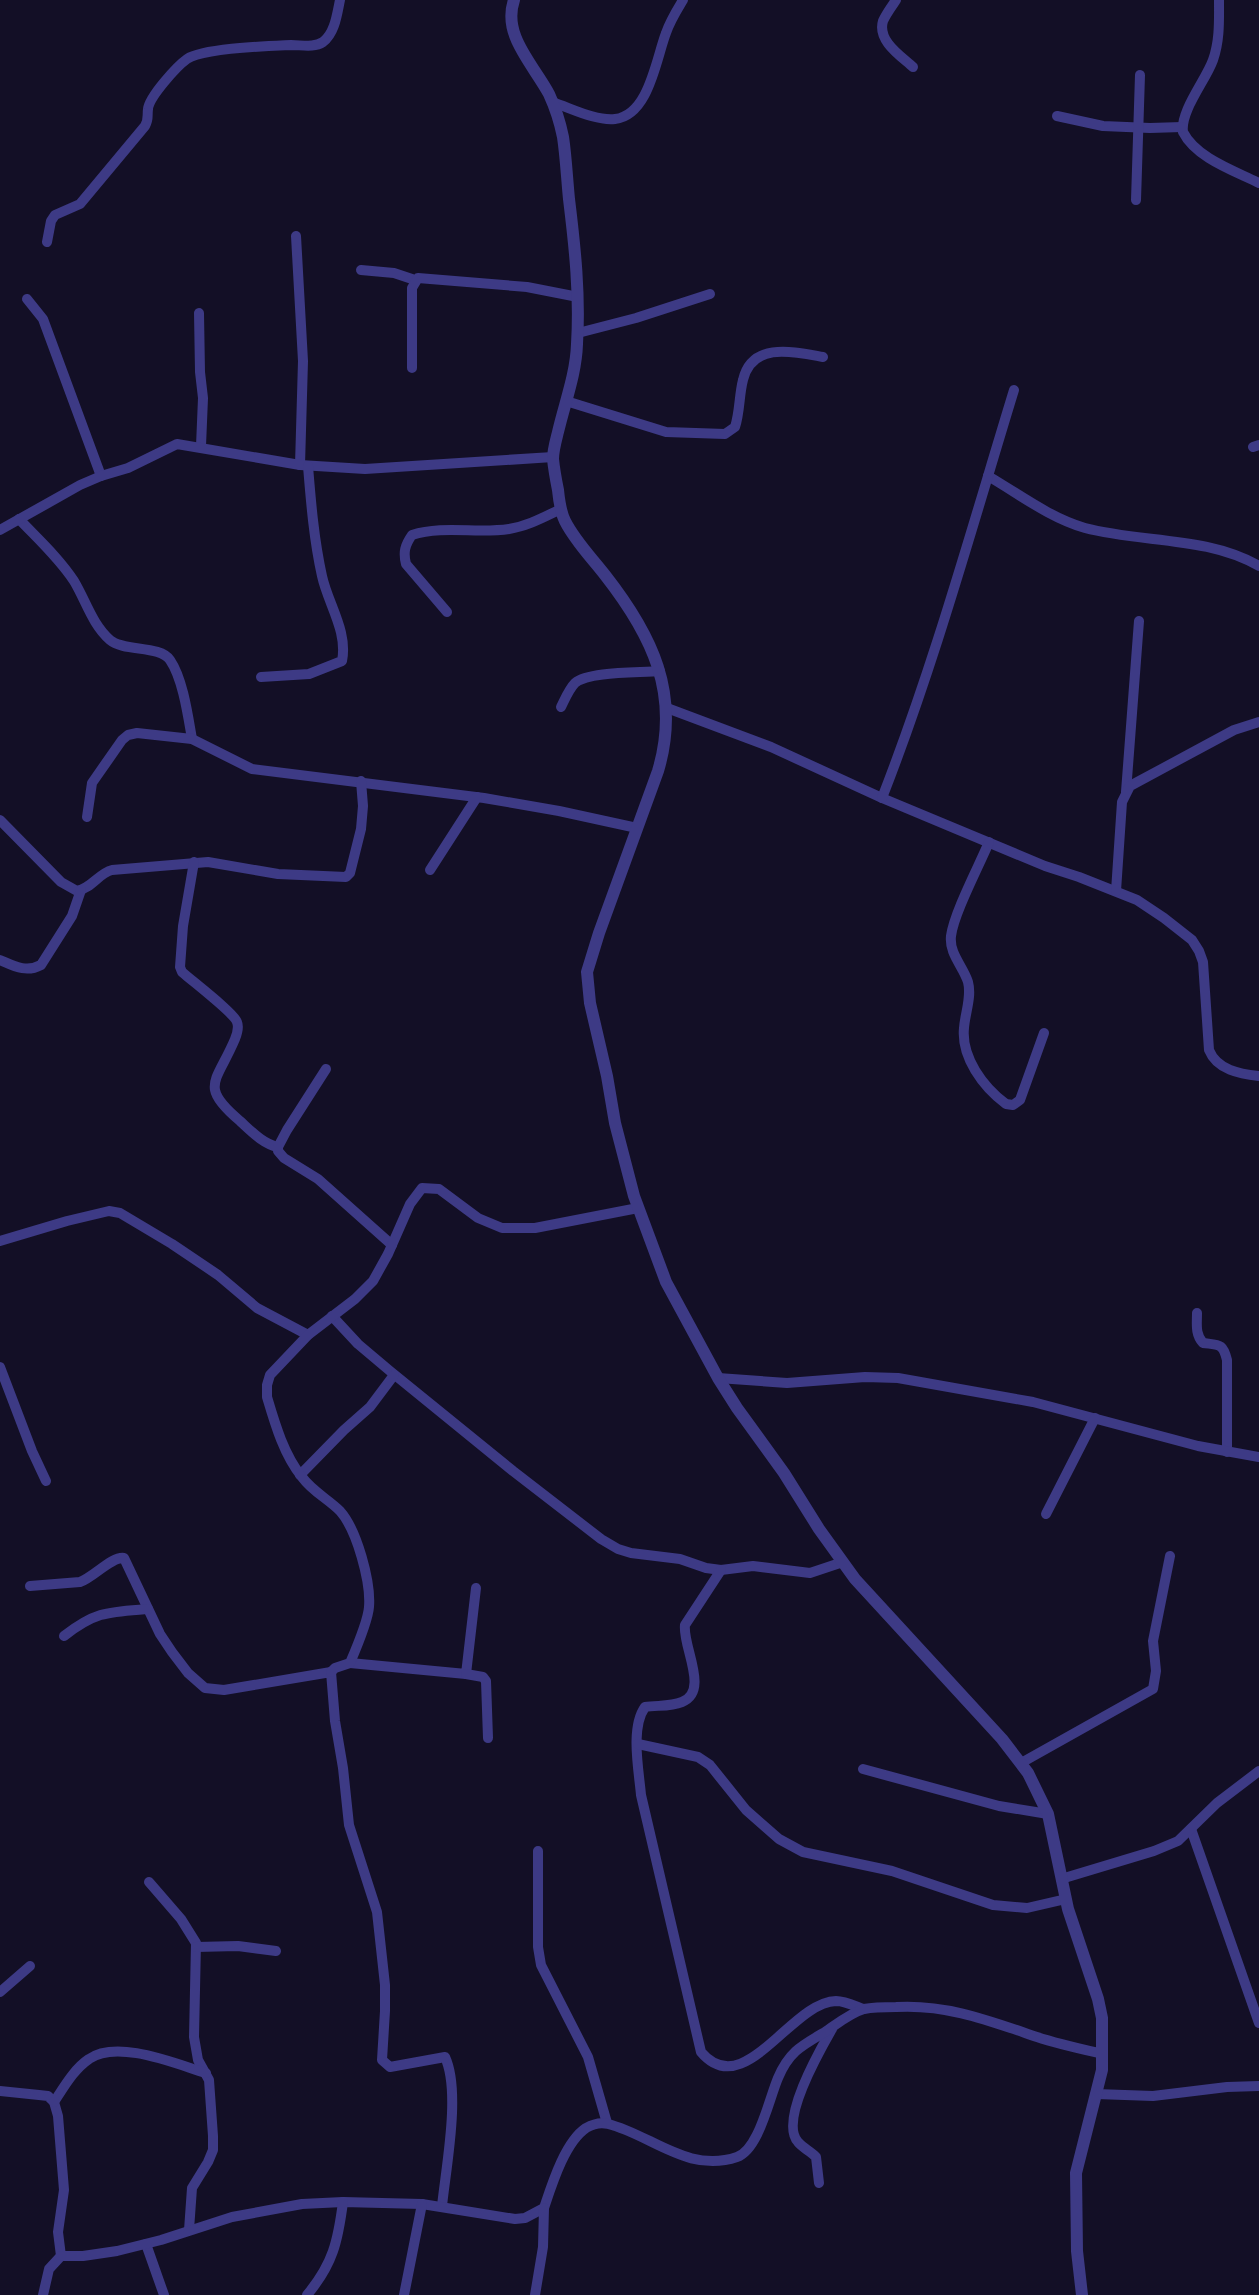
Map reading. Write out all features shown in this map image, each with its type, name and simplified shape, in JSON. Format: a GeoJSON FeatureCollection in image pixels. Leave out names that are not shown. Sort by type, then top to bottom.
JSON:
{"type":"FeatureCollection","features":[{"type":"Feature","properties":{"kind":"street"},"geometry":{"type":"LineString","coordinates":[[47,242],[51,221],[55,215],[80,204],[145,126],[148,120],[148,109],[164,82],[176,68],[190,57],[207,53],[274,45],[322,43],[333,28],[340,0]]}},
{"type":"Feature","properties":{"kind":"street"},"geometry":{"type":"LineString","coordinates":[[552,102],[612,119],[632,112],[647,89],[667,30],[683,0]]}},
{"type":"Feature","properties":{"kind":"street"},"geometry":{"type":"LineString","coordinates":[[896,0],[883,21],[882,30],[885,40],[913,67]]}},
{"type":"Feature","properties":{"kind":"street"},"geometry":{"type":"LineString","coordinates":[[1220,0],[1217,47],[1212,63],[1182,127],[1185,137],[1205,154],[1259,183]]}},
{"type":"Feature","properties":{"kind":"street"},"geometry":{"type":"LineString","coordinates":[[511,1],[510,18],[514,35],[552,102],[563,137],[577,266],[578,333],[573,377],[553,457],[563,519],[572,535],[623,598],[638,623],[660,671],[667,708],[664,750],[592,951],[587,972],[590,1003],[615,1123],[638,1208],[666,1282],[718,1378],[855,1579],[996,1731],[1028,1773],[1048,1814],[1066,1899],[1102,2018],[1103,2054],[1096,2094],[1076,2173],[1077,2251],[1082,2295]]}},
{"type":"Feature","properties":{"kind":"street"},"geometry":{"type":"LineString","coordinates":[[1136,200],[1140,75]]}},
{"type":"Feature","properties":{"kind":"street"},"geometry":{"type":"LineString","coordinates":[[1057,116],[1103,126],[1182,127]]}},
{"type":"Feature","properties":{"kind":"street"},"geometry":{"type":"LineString","coordinates":[[261,677],[309,674],[342,661],[344,652],[339,625],[322,579],[304,466],[303,362],[296,236]]}},
{"type":"Feature","properties":{"kind":"street"},"geometry":{"type":"LineString","coordinates":[[361,270],[400,274],[415,280],[422,277],[578,292]]}},
{"type":"Feature","properties":{"kind":"street"},"geometry":{"type":"LineString","coordinates":[[412,368],[412,288],[415,280]]}},
{"type":"Feature","properties":{"kind":"street"},"geometry":{"type":"LineString","coordinates":[[578,333],[636,318],[710,294]]}},
{"type":"Feature","properties":{"kind":"street"},"geometry":{"type":"LineString","coordinates":[[27,298],[43,319],[101,476]]}},
{"type":"Feature","properties":{"kind":"street"},"geometry":{"type":"LineString","coordinates":[[199,313],[203,398],[201,446]]}},
{"type":"Feature","properties":{"kind":"street"},"geometry":{"type":"LineString","coordinates":[[566,401],[666,432],[725,434],[735,427],[743,380],[749,365],[774,351],[782,350],[823,357]]}},
{"type":"Feature","properties":{"kind":"street"},"geometry":{"type":"LineString","coordinates":[[882,798],[906,736],[1014,390]]}},
{"type":"Feature","properties":{"kind":"street"},"geometry":{"type":"LineString","coordinates":[[0,530],[80,485],[128,468],[181,443],[304,466],[382,469],[553,457]]}},
{"type":"Feature","properties":{"kind":"street"},"geometry":{"type":"LineString","coordinates":[[988,476],[1060,519],[1084,527],[1120,535],[1206,546],[1246,559],[1259,566]]}},
{"type":"Feature","properties":{"kind":"street"},"geometry":{"type":"LineString","coordinates":[[447,612],[406,564],[403,554],[412,535],[434,530],[507,529],[533,522],[561,509]]}},
{"type":"Feature","properties":{"kind":"street"},"geometry":{"type":"LineString","coordinates":[[19,519],[60,561],[75,582],[97,625],[111,642],[158,652],[168,657],[174,668],[192,739]]}},
{"type":"Feature","properties":{"kind":"street"},"geometry":{"type":"LineString","coordinates":[[1116,891],[1139,621]]}},
{"type":"Feature","properties":{"kind":"street"},"geometry":{"type":"LineString","coordinates":[[561,707],[573,685],[580,679],[591,675],[660,671]]}},
{"type":"Feature","properties":{"kind":"street"},"geometry":{"type":"LineString","coordinates":[[667,708],[771,747],[882,798],[1045,866],[1137,900],[1192,940],[1199,951],[1203,962],[1209,1050],[1212,1058],[1226,1068],[1259,1076]]}},
{"type":"Feature","properties":{"kind":"street"},"geometry":{"type":"LineString","coordinates":[[1126,792],[1138,779],[1234,730],[1259,722]]}},
{"type":"Feature","properties":{"kind":"street"},"geometry":{"type":"LineString","coordinates":[[87,817],[92,783],[115,748],[128,735],[151,733],[192,739],[252,769],[477,797],[559,811],[637,828]]}},
{"type":"Feature","properties":{"kind":"street"},"geometry":{"type":"LineString","coordinates":[[0,960],[22,969],[34,969],[41,965],[72,916],[81,891],[106,871],[208,862],[278,874],[346,877],[350,873],[361,829],[363,806],[361,781]]}},
{"type":"Feature","properties":{"kind":"street"},"geometry":{"type":"LineString","coordinates":[[430,870],[477,797]]}},
{"type":"Feature","properties":{"kind":"street"},"geometry":{"type":"LineString","coordinates":[[0,820],[61,882],[72,889],[81,891]]}},
{"type":"Feature","properties":{"kind":"street"},"geometry":{"type":"LineString","coordinates":[[989,843],[954,926],[951,945],[968,983],[970,995],[964,1028],[964,1048],[967,1057],[981,1077],[1006,1104],[1013,1105],[1020,1100],[1044,1033]]}},
{"type":"Feature","properties":{"kind":"street"},"geometry":{"type":"LineString","coordinates":[[194,862],[183,926],[180,967],[182,972],[234,1016],[238,1028],[230,1052],[216,1077],[214,1088],[216,1096],[225,1109],[264,1142],[278,1147],[284,1158],[318,1179],[392,1245]]}},
{"type":"Feature","properties":{"kind":"street"},"geometry":{"type":"LineString","coordinates":[[278,1147],[286,1130],[327,1069]]}},
{"type":"Feature","properties":{"kind":"street"},"geometry":{"type":"LineString","coordinates":[[350,1663],[369,1609],[367,1579],[350,1526],[340,1512],[300,1475],[284,1445],[267,1397],[270,1375],[308,1335],[355,1299],[373,1281],[410,1204],[422,1188],[439,1189],[478,1218],[502,1228],[535,1228],[638,1208]]}},
{"type":"Feature","properties":{"kind":"street"},"geometry":{"type":"LineString","coordinates":[[0,1241],[109,1211],[120,1213],[218,1275],[257,1308],[308,1335]]}},
{"type":"Feature","properties":{"kind":"street"},"geometry":{"type":"LineString","coordinates":[[1197,1313],[1196,1330],[1199,1338],[1203,1343],[1221,1346],[1225,1350],[1227,1360],[1227,1452]]}},
{"type":"Feature","properties":{"kind":"street"},"geometry":{"type":"LineString","coordinates":[[332,1316],[358,1344],[394,1375],[522,1478],[609,1544],[631,1553],[680,1559],[720,1570],[753,1566],[810,1573],[843,1562]]}},
{"type":"Feature","properties":{"kind":"street"},"geometry":{"type":"LineString","coordinates":[[0,1367],[46,1481]]}},
{"type":"Feature","properties":{"kind":"street"},"geometry":{"type":"LineString","coordinates":[[300,1475],[370,1407],[394,1375]]}},
{"type":"Feature","properties":{"kind":"street"},"geometry":{"type":"LineString","coordinates":[[718,1378],[788,1383],[865,1377],[898,1378],[995,1394],[1063,1409],[1150,1435],[1259,1457]]}},
{"type":"Feature","properties":{"kind":"street"},"geometry":{"type":"LineString","coordinates":[[1046,1514],[1095,1418]]}},
{"type":"Feature","properties":{"kind":"street"},"geometry":{"type":"LineString","coordinates":[[1021,1763],[1153,1689],[1156,1671],[1153,1641],[1170,1556]]}},
{"type":"Feature","properties":{"kind":"street"},"geometry":{"type":"LineString","coordinates":[[30,1586],[81,1582],[120,1557],[128,1562],[148,1609],[172,1652],[188,1673],[205,1688],[224,1690],[331,1672],[335,1668],[350,1663],[483,1677],[486,1681],[488,1738]]}},
{"type":"Feature","properties":{"kind":"street"},"geometry":{"type":"LineString","coordinates":[[720,1570],[685,1625],[683,1635],[695,1685],[692,1694],[683,1702],[645,1707],[640,1714],[638,1727],[641,1795],[701,2052],[709,2062],[717,2066],[730,2066],[753,2059],[792,2024],[815,2009],[834,2001],[863,2009],[913,2005],[956,2010],[1037,2037],[1103,2054]]}},
{"type":"Feature","properties":{"kind":"street"},"geometry":{"type":"LineString","coordinates":[[466,1674],[476,1588]]}},
{"type":"Feature","properties":{"kind":"street"},"geometry":{"type":"LineString","coordinates":[[64,1636],[85,1620],[99,1615],[148,1609]]}},
{"type":"Feature","properties":{"kind":"street"},"geometry":{"type":"LineString","coordinates":[[331,1672],[349,1824],[377,1912],[382,1951],[385,2011],[381,2060],[390,2067],[445,2057],[452,2081],[442,2206]]}},
{"type":"Feature","properties":{"kind":"street"},"geometry":{"type":"LineString","coordinates":[[638,1744],[698,1757],[710,1765],[746,1810],[780,1839],[803,1852],[892,1871],[993,1905],[1027,1908],[1066,1899]]}},
{"type":"Feature","properties":{"kind":"street"},"geometry":{"type":"LineString","coordinates":[[863,1769],[999,1806],[1048,1814]]}},
{"type":"Feature","properties":{"kind":"street"},"geometry":{"type":"LineString","coordinates":[[1061,1879],[1170,1845],[1191,1829],[1217,1803],[1259,1771]]}},
{"type":"Feature","properties":{"kind":"street"},"geometry":{"type":"LineString","coordinates":[[1191,1829],[1259,2023]]}},
{"type":"Feature","properties":{"kind":"street"},"geometry":{"type":"LineString","coordinates":[[538,1851],[538,1947],[541,1965],[588,2057],[607,2123]]}},
{"type":"Feature","properties":{"kind":"street"},"geometry":{"type":"LineString","coordinates":[[149,1882],[193,1935],[196,1947],[195,2053],[206,2073],[210,2089],[213,2150],[192,2188],[189,2230]]}},
{"type":"Feature","properties":{"kind":"street"},"geometry":{"type":"LineString","coordinates":[[196,1947],[238,1946],[276,1951]]}},
{"type":"Feature","properties":{"kind":"street"},"geometry":{"type":"LineString","coordinates":[[0,1992],[30,1966]]}},
{"type":"Feature","properties":{"kind":"street"},"geometry":{"type":"LineString","coordinates":[[535,2295],[543,2247],[544,2208],[554,2180],[580,2134],[587,2127],[607,2123],[655,2145],[692,2158],[726,2160],[740,2156],[749,2149],[763,2124],[768,2103],[785,2062],[808,2040],[863,2009]]}},
{"type":"Feature","properties":{"kind":"street"},"geometry":{"type":"LineString","coordinates":[[819,2183],[816,2157],[797,2142],[793,2124],[806,2076],[833,2026]]}},
{"type":"Feature","properties":{"kind":"street"},"geometry":{"type":"LineString","coordinates":[[54,2102],[75,2072],[88,2059],[100,2052],[117,2051],[144,2055],[206,2073]]}},
{"type":"Feature","properties":{"kind":"street"},"geometry":{"type":"LineString","coordinates":[[1096,2094],[1153,2096],[1259,2086]]}},
{"type":"Feature","properties":{"kind":"street"},"geometry":{"type":"LineString","coordinates":[[0,2091],[39,2094],[54,2102],[58,2116],[64,2190],[57,2232],[61,2256]]}},
{"type":"Feature","properties":{"kind":"street"},"geometry":{"type":"LineString","coordinates":[[43,2295],[49,2269],[61,2256],[95,2255],[146,2244],[232,2217],[280,2207],[343,2202],[422,2204],[515,2218],[525,2218],[544,2208]]}},
{"type":"Feature","properties":{"kind":"street"},"geometry":{"type":"LineString","coordinates":[[307,2295],[329,2265],[336,2248],[343,2202]]}},
{"type":"Feature","properties":{"kind":"street"},"geometry":{"type":"LineString","coordinates":[[404,2295],[422,2204]]}},
{"type":"Feature","properties":{"kind":"street"},"geometry":{"type":"LineString","coordinates":[[146,2244],[164,2295]]}}]}
